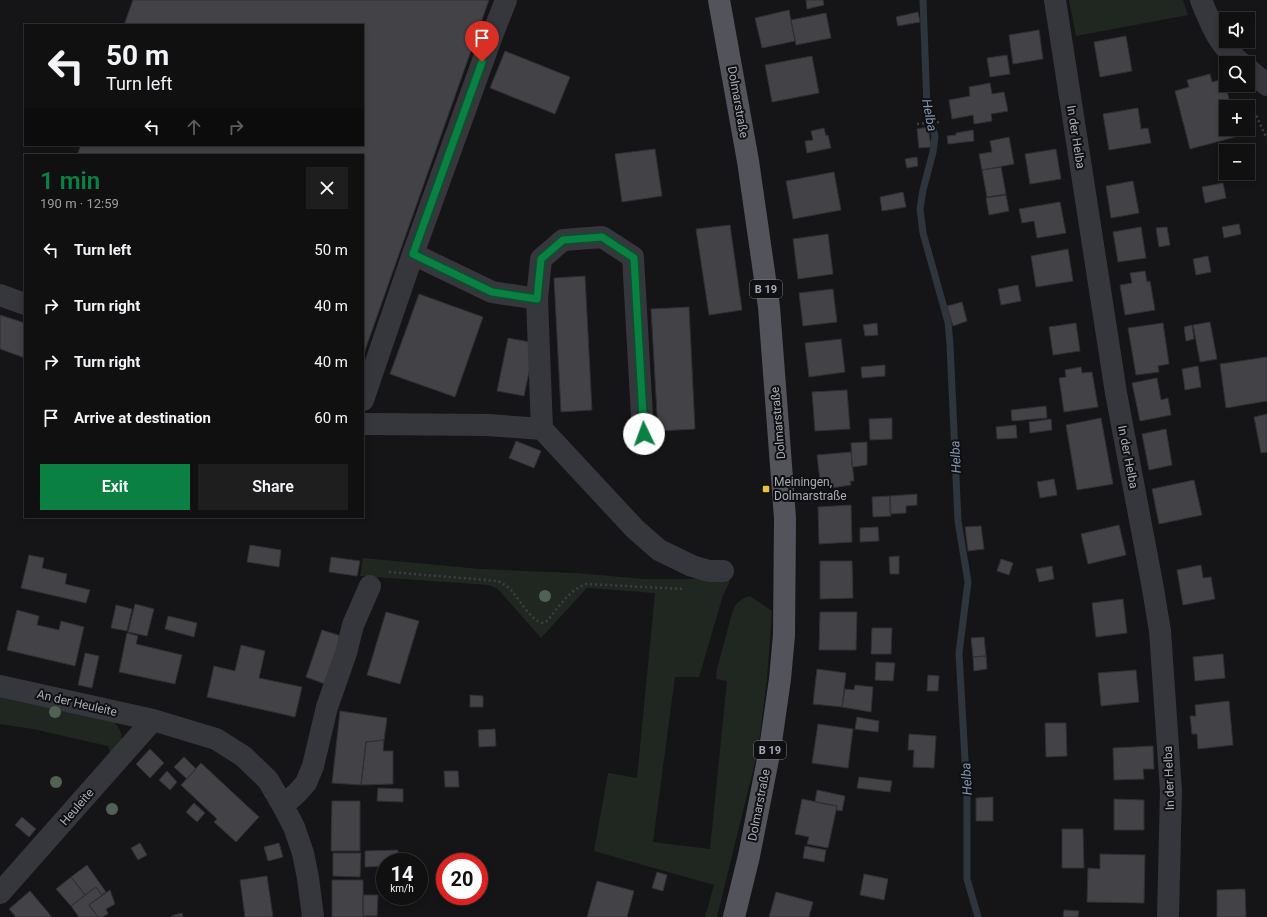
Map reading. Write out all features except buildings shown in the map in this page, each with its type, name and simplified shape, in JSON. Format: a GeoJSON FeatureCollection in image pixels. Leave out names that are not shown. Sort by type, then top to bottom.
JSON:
{"type":"FeatureCollection","features":[{"type":"Feature","properties":{"kind":"main road","name":"Dolmarstraße"},"geometry":{"type":"LineString","coordinates":[[719,0],[748,161],[769,307],[785,518],[784,635],[780,679],[770,749],[749,856],[734,917]]}},
{"type":"Feature","properties":{"kind":"street"},"geometry":{"type":"LineString","coordinates":[[364,397],[413,254],[490,40],[506,0]]}},
{"type":"Feature","properties":{"kind":"street","name":"In der Helba"},"geometry":{"type":"LineString","coordinates":[[1055,0],[1116,393],[1160,631],[1171,791],[1168,917]]}},
{"type":"Feature","properties":{"kind":"street"},"geometry":{"type":"LineString","coordinates":[[1201,0],[1213,31],[1232,56]]}},
{"type":"Feature","properties":{"kind":"street"},"geometry":{"type":"LineString","coordinates":[[1255,75],[1267,85]]}},
{"type":"Feature","properties":{"kind":"street"},"geometry":{"type":"LineString","coordinates":[[644,434],[634,258],[602,237],[563,240],[541,259],[537,299],[542,429],[635,529],[659,550],[692,566],[709,571],[722,571]]}},
{"type":"Feature","properties":{"kind":"street"},"geometry":{"type":"LineString","coordinates":[[413,254],[492,292],[537,299]]}},
{"type":"Feature","properties":{"kind":"street"},"geometry":{"type":"LineString","coordinates":[[0,294],[24,304]]}},
{"type":"Feature","properties":{"kind":"street"},"geometry":{"type":"LineString","coordinates":[[364,424],[488,425],[542,429]]}},
{"type":"Feature","properties":{"kind":"street"},"geometry":{"type":"LineString","coordinates":[[283,806],[306,783],[313,766],[327,707],[346,653],[353,624],[370,586]]}},
{"type":"Feature","properties":{"kind":"street","name":"An der Heuleite"},"geometry":{"type":"LineString","coordinates":[[0,686],[153,720],[216,739],[244,756],[268,780],[294,827],[303,853],[313,917]]}},
{"type":"Feature","properties":{"kind":"street","name":"Heuleite"},"geometry":{"type":"LineString","coordinates":[[0,893],[153,720]]}},
{"type":"Feature","properties":{"kind":"path"},"geometry":{"type":"LineString","coordinates":[[1249,98],[1267,139]]}},
{"type":"Feature","properties":{"kind":"path"},"geometry":{"type":"LineString","coordinates":[[918,124],[941,122]]}},
{"type":"Feature","properties":{"kind":"path"},"geometry":{"type":"LineString","coordinates":[[370,586],[378,575],[386,572],[498,581],[506,585],[533,618],[542,623],[547,621],[566,597],[576,588],[586,584],[684,589]]}},
{"type":"Feature","properties":{"kind":"shaded area"},"geometry":{"type":"Polygon","coordinates":[[[1069,0],[1183,0],[1188,15],[1076,36],[1069,0]]]}},
{"type":"Feature","properties":{"kind":"shaded area"},"geometry":{"type":"Polygon","coordinates":[[[363,558],[480,569],[575,573],[645,579],[729,579],[699,677],[675,677],[653,842],[710,849],[727,681],[716,679],[717,669],[733,610],[738,603],[750,596],[772,611],[767,679],[758,750],[717,917],[705,917],[714,885],[594,851],[608,773],[637,778],[655,593],[587,588],[541,638],[498,589],[489,585],[360,576],[363,558]]]}},
{"type":"Feature","properties":{"kind":"shaded area"},"geometry":{"type":"Polygon","coordinates":[[[0,693],[114,722],[122,736],[118,750],[113,759],[108,746],[33,729],[0,724],[0,693]]]}},
{"type":"Feature","properties":{"kind":"waterway","name":"Helba"},"geometry":{"type":"LineString","coordinates":[[923,0],[927,108],[935,136],[933,152],[923,190],[920,209],[923,233],[948,322],[950,344],[958,521],[968,582],[959,653],[967,795],[967,879],[978,917]]}},
{"type":"Feature","properties":{"kind":"place","name":"Meiningen, Dolmarstraße"},"geometry":{"type":"Point","coordinates":[766,489]}},
{"type":"Feature","properties":{"kind":"route"},"geometry":{"type":"LineString","coordinates":[[482,62],[413,254],[492,292],[537,299],[541,259],[563,240],[602,237],[634,258],[644,434]]}}]}
